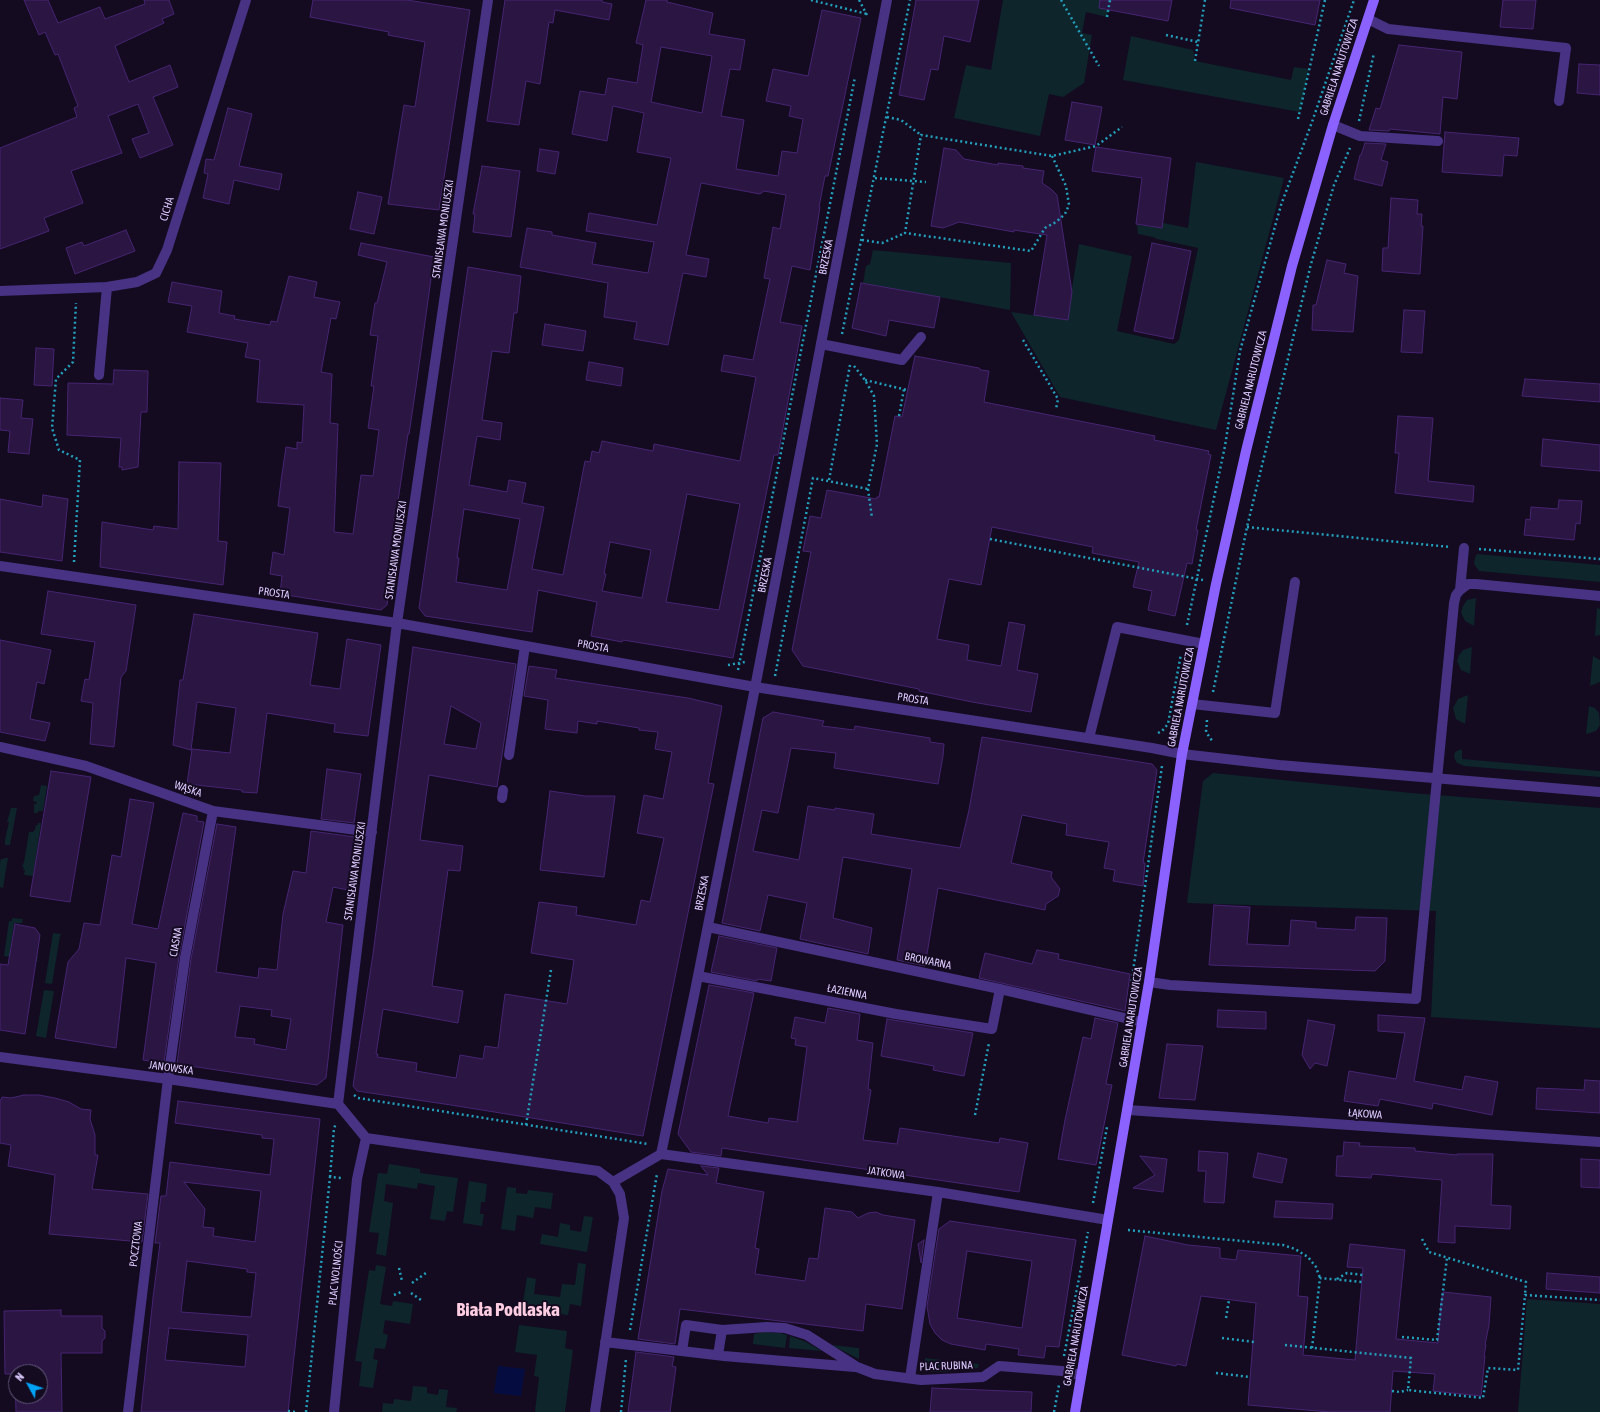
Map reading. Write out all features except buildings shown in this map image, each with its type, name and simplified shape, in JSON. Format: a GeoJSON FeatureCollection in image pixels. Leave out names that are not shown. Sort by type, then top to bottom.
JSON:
{"type":"FeatureCollection","features":[{"type":"Feature","properties":{"kind":"street","name":"CICHA"},"geometry":{"type":"LineString","coordinates":[[0,291],[107,287],[137,282],[156,272],[167,250],[246,0]]}},
{"type":"Feature","properties":{"kind":"street","name":"STANISŁAWA MONIUSZKI"},"geometry":{"type":"LineString","coordinates":[[338,1104],[354,963],[372,832],[397,623],[488,0]]}},
{"type":"Feature","properties":{"kind":"street","name":"BRZESKA"},"geometry":{"type":"LineString","coordinates":[[662,1150],[756,687],[887,0]]}},
{"type":"Feature","properties":{"kind":"street","name":"GABRIELA NARUTOWICZA"},"geometry":{"type":"LineString","coordinates":[[1075,1412],[1149,982],[1182,754],[1216,584],[1246,451],[1292,266],[1333,125],[1374,0]]}},
{"type":"Feature","properties":{"kind":"street"},"geometry":{"type":"LineString","coordinates":[[1368,19],[1388,29],[1566,48],[1559,101]]}},
{"type":"Feature","properties":{"kind":"street"},"geometry":{"type":"LineString","coordinates":[[1333,125],[1360,136],[1438,141]]}},
{"type":"Feature","properties":{"kind":"street"},"geometry":{"type":"LineString","coordinates":[[98,375],[107,287]]}},
{"type":"Feature","properties":{"kind":"street"},"geometry":{"type":"LineString","coordinates":[[821,344],[902,360],[921,337]]}},
{"type":"Feature","properties":{"kind":"street"},"geometry":{"type":"LineString","coordinates":[[1460,590],[1464,548]]}},
{"type":"Feature","properties":{"kind":"street","name":"PROSTA"},"geometry":{"type":"LineString","coordinates":[[0,566],[397,623],[734,684],[1089,738],[1182,754],[1287,766],[1600,792]]}},
{"type":"Feature","properties":{"kind":"street"},"geometry":{"type":"LineString","coordinates":[[1192,704],[1275,713],[1295,582]]}},
{"type":"Feature","properties":{"kind":"street"},"geometry":{"type":"LineString","coordinates":[[1149,982],[1170,985],[1416,999],[1454,603],[1456,595],[1468,584],[1476,584],[1600,596]]}},
{"type":"Feature","properties":{"kind":"street"},"geometry":{"type":"LineString","coordinates":[[1089,738],[1116,627],[1204,644]]}},
{"type":"Feature","properties":{"kind":"street"},"geometry":{"type":"LineString","coordinates":[[509,755],[525,646]]}},
{"type":"Feature","properties":{"kind":"street","name":"WĄSKA"},"geometry":{"type":"LineString","coordinates":[[0,747],[86,766],[213,811],[372,832]]}},
{"type":"Feature","properties":{"kind":"street","name":"CIASNA"},"geometry":{"type":"LineString","coordinates":[[168,1079],[185,958],[213,811]]}},
{"type":"Feature","properties":{"kind":"street","name":"BROWARNA"},"geometry":{"type":"LineString","coordinates":[[708,927],[1000,989],[1142,1022]]}},
{"type":"Feature","properties":{"kind":"street","name":"ŁAZIENNA"},"geometry":{"type":"LineString","coordinates":[[698,976],[896,1014],[992,1029]]}},
{"type":"Feature","properties":{"kind":"street"},"geometry":{"type":"LineString","coordinates":[[992,1029],[1000,989]]}},
{"type":"Feature","properties":{"kind":"street","name":"JANOWSKA"},"geometry":{"type":"LineString","coordinates":[[0,1057],[168,1079],[338,1104]]}},
{"type":"Feature","properties":{"kind":"street","name":"POCZTOWA"},"geometry":{"type":"LineString","coordinates":[[128,1412],[168,1079]]}},
{"type":"Feature","properties":{"kind":"street"},"geometry":{"type":"LineString","coordinates":[[338,1104],[366,1138],[598,1171],[613,1182],[620,1194],[624,1218],[595,1412]]}},
{"type":"Feature","properties":{"kind":"street","name":"ŁĄKOWA"},"geometry":{"type":"LineString","coordinates":[[1128,1110],[1600,1142]]}},
{"type":"Feature","properties":{"kind":"street","name":"PLAC WOLNOŚCI"},"geometry":{"type":"LineString","coordinates":[[334,1412],[357,1179],[366,1138]]}},
{"type":"Feature","properties":{"kind":"street"},"geometry":{"type":"LineString","coordinates":[[613,1182],[662,1150]]}},
{"type":"Feature","properties":{"kind":"street","name":"JATKOWA"},"geometry":{"type":"LineString","coordinates":[[662,1150],[938,1192],[1108,1220]]}},
{"type":"Feature","properties":{"kind":"street"},"geometry":{"type":"LineString","coordinates":[[910,1378],[938,1192]]}},
{"type":"Feature","properties":{"kind":"street","name":"PLAC RUBINA"},"geometry":{"type":"LineString","coordinates":[[682,1351],[686,1325],[722,1330],[767,1327],[785,1328],[807,1335],[857,1367],[875,1374],[921,1380],[983,1377],[999,1366],[1062,1371],[1082,1375]]}},
{"type":"Feature","properties":{"kind":"street"},"geometry":{"type":"LineString","coordinates":[[718,1355],[722,1330]]}},
{"type":"Feature","properties":{"kind":"street","name":"PLAC RUBINA"},"geometry":{"type":"LineString","coordinates":[[605,1342],[718,1355],[857,1367]]}},
{"type":"Feature","properties":{"kind":"path"},"geometry":{"type":"LineString","coordinates":[[811,0],[867,14]]}},
{"type":"Feature","properties":{"kind":"path"},"geometry":{"type":"LineString","coordinates":[[859,0],[867,14],[866,18]]}},
{"type":"Feature","properties":{"kind":"path"},"geometry":{"type":"LineString","coordinates":[[845,349],[841,339],[875,178],[910,0]]}},
{"type":"Feature","properties":{"kind":"path"},"geometry":{"type":"LineString","coordinates":[[1061,0],[1099,66]]}},
{"type":"Feature","properties":{"kind":"path"},"geometry":{"type":"LineString","coordinates":[[1107,17],[1110,0]]}},
{"type":"Feature","properties":{"kind":"path"},"geometry":{"type":"LineString","coordinates":[[1195,61],[1205,0]]}},
{"type":"Feature","properties":{"kind":"path"},"geometry":{"type":"LineString","coordinates":[[1298,119],[1324,0]]}},
{"type":"Feature","properties":{"kind":"path"},"geometry":{"type":"LineString","coordinates":[[1212,698],[1247,526],[1312,264],[1334,185],[1356,135],[1366,95],[1379,25]]}},
{"type":"Feature","properties":{"kind":"path"},"geometry":{"type":"LineString","coordinates":[[1166,35],[1198,42]]}},
{"type":"Feature","properties":{"kind":"path"},"geometry":{"type":"LineString","coordinates":[[734,684],[856,70]]}},
{"type":"Feature","properties":{"kind":"path"},"geometry":{"type":"LineString","coordinates":[[887,117],[901,120],[921,135],[1052,156],[1096,146],[1122,126]]}},
{"type":"Feature","properties":{"kind":"path"},"geometry":{"type":"LineString","coordinates":[[905,233],[912,181],[921,135]]}},
{"type":"Feature","properties":{"kind":"path"},"geometry":{"type":"LineString","coordinates":[[862,240],[882,243],[905,233],[1031,251],[1045,228],[1056,222],[1065,214],[1069,205],[1066,186],[1052,156]]}},
{"type":"Feature","properties":{"kind":"path"},"geometry":{"type":"LineString","coordinates":[[875,178],[926,182]]}},
{"type":"Feature","properties":{"kind":"path"},"geometry":{"type":"LineString","coordinates":[[74,576],[80,460],[59,450],[52,428],[56,379],[73,362],[77,288]]}},
{"type":"Feature","properties":{"kind":"path"},"geometry":{"type":"LineString","coordinates":[[1023,340],[1058,399],[1056,408]]}},
{"type":"Feature","properties":{"kind":"path"},"geometry":{"type":"LineString","coordinates":[[829,480],[850,362],[865,380],[874,396],[877,444],[868,488],[872,518]]}},
{"type":"Feature","properties":{"kind":"path"},"geometry":{"type":"LineString","coordinates":[[865,380],[907,390]]}},
{"type":"Feature","properties":{"kind":"path"},"geometry":{"type":"LineString","coordinates":[[899,416],[904,389]]}},
{"type":"Feature","properties":{"kind":"path"},"geometry":{"type":"LineString","coordinates":[[773,690],[814,478],[868,488]]}},
{"type":"Feature","properties":{"kind":"path"},"geometry":{"type":"LineString","coordinates":[[1247,526],[1600,560]]}},
{"type":"Feature","properties":{"kind":"path"},"geometry":{"type":"LineString","coordinates":[[990,539],[1216,584]]}},
{"type":"Feature","properties":{"kind":"path"},"geometry":{"type":"LineString","coordinates":[[723,665],[731,666],[761,657],[778,659]]}},
{"type":"Feature","properties":{"kind":"path"},"geometry":{"type":"LineString","coordinates":[[1209,713],[1206,732],[1217,746],[1214,757]]}},
{"type":"Feature","properties":{"kind":"path"},"geometry":{"type":"LineString","coordinates":[[526,1125],[551,970]]}},
{"type":"Feature","properties":{"kind":"path"},"geometry":{"type":"LineString","coordinates":[[975,1115],[992,1029]]}},
{"type":"Feature","properties":{"kind":"path"},"geometry":{"type":"LineString","coordinates":[[352,1091],[353,1095],[358,1098],[526,1125],[662,1150],[628,1344],[621,1412]]}},
{"type":"Feature","properties":{"kind":"path"},"geometry":{"type":"LineString","coordinates":[[306,1412],[330,1177],[357,1179]]}},
{"type":"Feature","properties":{"kind":"path"},"geometry":{"type":"LineString","coordinates":[[1128,1230],[1283,1245],[1295,1249],[1308,1257],[1316,1267],[1320,1278],[1312,1348]]}},
{"type":"Feature","properties":{"kind":"path"},"geometry":{"type":"LineString","coordinates":[[1392,1391],[1400,1392],[1408,1390],[1483,1398],[1488,1368],[1518,1370],[1526,1282],[1429,1252],[1422,1239]]}},
{"type":"Feature","properties":{"kind":"path"},"geometry":{"type":"LineString","coordinates":[[1402,1337],[1436,1340],[1446,1258]]}},
{"type":"Feature","properties":{"kind":"path"},"geometry":{"type":"LineString","coordinates":[[399,1268],[402,1281]]}},
{"type":"Feature","properties":{"kind":"path"},"geometry":{"type":"LineString","coordinates":[[412,1283],[426,1273]]}},
{"type":"Feature","properties":{"kind":"path"},"geometry":{"type":"LineString","coordinates":[[1337,1279],[1347,1273],[1363,1275]]}},
{"type":"Feature","properties":{"kind":"path"},"geometry":{"type":"LineString","coordinates":[[1320,1278],[1362,1282]]}},
{"type":"Feature","properties":{"kind":"path"},"geometry":{"type":"LineString","coordinates":[[394,1295],[401,1292]]}},
{"type":"Feature","properties":{"kind":"path"},"geometry":{"type":"LineString","coordinates":[[411,1293],[421,1300]]}},
{"type":"Feature","properties":{"kind":"path"},"geometry":{"type":"LineString","coordinates":[[1525,1295],[1600,1300]]}},
{"type":"Feature","properties":{"kind":"path"},"geometry":{"type":"LineString","coordinates":[[1226,1318],[1229,1300]]}},
{"type":"Feature","properties":{"kind":"path"},"geometry":{"type":"LineString","coordinates":[[1222,1338],[1254,1342]]}},
{"type":"Feature","properties":{"kind":"path"},"geometry":{"type":"LineString","coordinates":[[1285,1345],[1411,1358],[1408,1390]]}},
{"type":"Feature","properties":{"kind":"path"},"geometry":{"type":"LineString","coordinates":[[1216,1373],[1250,1377]]}},
{"type":"Feature","properties":{"kind":"path"},"geometry":{"type":"LineString","coordinates":[[288,1411],[296,1412]]}},
{"type":"Feature","properties":{"kind":"green space"},"geometry":{"type":"Polygon","coordinates":[[[1003,0],[1110,0],[1107,17],[1086,12],[1082,33],[1092,35],[1084,83],[1063,97],[1049,94],[1040,136],[954,118],[966,65],[991,70],[1003,0]]]}},
{"type":"Feature","properties":{"kind":"green space"},"geometry":{"type":"Polygon","coordinates":[[[1131,36],[1193,50],[1195,61],[1291,80],[1294,67],[1309,69],[1300,112],[1123,80],[1131,36]]]}},
{"type":"Feature","properties":{"kind":"green space"},"geometry":{"type":"Polygon","coordinates":[[[1196,162],[1284,178],[1216,430],[1060,397],[1011,312],[1067,320],[1079,244],[1132,256],[1117,331],[1174,344],[1179,340],[1198,248],[1138,234],[1137,225],[1162,228],[1163,223],[1188,228],[1196,162]]]}},
{"type":"Feature","properties":{"kind":"green space"},"geometry":{"type":"Polygon","coordinates":[[[873,250],[1011,263],[1010,310],[863,283],[866,266],[870,264],[873,250]]]}},
{"type":"Feature","properties":{"kind":"green space"},"geometry":{"type":"Polygon","coordinates":[[[1477,554],[1600,565],[1600,582],[1479,571],[1474,564],[1477,554]]]}},
{"type":"Feature","properties":{"kind":"green space"},"geometry":{"type":"Polygon","coordinates":[[[1476,598],[1474,626],[1465,621],[1461,612],[1467,600],[1476,598]]]}},
{"type":"Feature","properties":{"kind":"green space"},"geometry":{"type":"Polygon","coordinates":[[[1597,608],[1600,609],[1600,635],[1595,636],[1597,608]]]}},
{"type":"Feature","properties":{"kind":"green space"},"geometry":{"type":"Polygon","coordinates":[[[1472,647],[1470,674],[1461,670],[1457,661],[1463,650],[1472,647]]]}},
{"type":"Feature","properties":{"kind":"green space"},"geometry":{"type":"Polygon","coordinates":[[[1593,656],[1600,660],[1600,682],[1590,686],[1593,656]]]}},
{"type":"Feature","properties":{"kind":"green space"},"geometry":{"type":"Polygon","coordinates":[[[1468,695],[1465,724],[1456,719],[1453,708],[1458,699],[1468,695]]]}},
{"type":"Feature","properties":{"kind":"green space"},"geometry":{"type":"Polygon","coordinates":[[[1589,706],[1595,708],[1599,713],[1600,725],[1596,731],[1586,734],[1589,706]]]}},
{"type":"Feature","properties":{"kind":"green space"},"geometry":{"type":"Polygon","coordinates":[[[1461,749],[1462,759],[1600,771],[1600,777],[1464,766],[1457,763],[1454,757],[1455,752],[1461,749]]]}},
{"type":"Feature","properties":{"kind":"green space"},"geometry":{"type":"Polygon","coordinates":[[[1213,773],[1411,793],[1600,808],[1600,1028],[1431,1017],[1436,911],[1187,903],[1203,781],[1213,773]]]}},
{"type":"Feature","properties":{"kind":"green space"},"geometry":{"type":"Polygon","coordinates":[[[41,785],[47,786],[43,811],[34,813],[34,804],[37,802],[33,801],[34,796],[39,795],[41,785]]]}},
{"type":"Feature","properties":{"kind":"green space"},"geometry":{"type":"Polygon","coordinates":[[[11,808],[17,808],[10,845],[5,845],[9,822],[7,822],[11,808]]]}},
{"type":"Feature","properties":{"kind":"green space"},"geometry":{"type":"Polygon","coordinates":[[[38,823],[41,823],[33,876],[24,875],[25,870],[23,870],[24,867],[22,867],[29,832],[33,832],[35,830],[38,823]]]}},
{"type":"Feature","properties":{"kind":"green space"},"geometry":{"type":"Polygon","coordinates":[[[8,858],[3,888],[0,887],[0,863],[1,859],[8,858]]]}},
{"type":"Feature","properties":{"kind":"green space"},"geometry":{"type":"Polygon","coordinates":[[[12,918],[23,919],[22,923],[14,923],[10,951],[38,956],[37,962],[4,956],[9,921],[12,921],[12,918]]]}},
{"type":"Feature","properties":{"kind":"green space"},"geometry":{"type":"Polygon","coordinates":[[[53,933],[61,934],[52,984],[45,983],[53,933]]]}},
{"type":"Feature","properties":{"kind":"green space"},"geometry":{"type":"Polygon","coordinates":[[[44,990],[54,991],[46,1038],[36,1036],[44,990]]]}},
{"type":"Feature","properties":{"kind":"green space"},"geometry":{"type":"Polygon","coordinates":[[[389,1164],[420,1169],[420,1173],[458,1178],[453,1212],[447,1211],[445,1221],[430,1219],[435,1186],[418,1183],[417,1189],[386,1184],[384,1201],[393,1203],[386,1256],[376,1254],[379,1233],[369,1232],[378,1173],[387,1174],[389,1164]]]}},
{"type":"Feature","properties":{"kind":"green space"},"geometry":{"type":"Polygon","coordinates":[[[469,1181],[487,1184],[485,1202],[481,1202],[480,1214],[484,1214],[482,1226],[463,1223],[469,1181]]]}},
{"type":"Feature","properties":{"kind":"green space"},"geometry":{"type":"Polygon","coordinates":[[[507,1187],[516,1188],[516,1193],[527,1194],[528,1190],[553,1193],[551,1209],[535,1207],[533,1218],[517,1215],[515,1231],[501,1229],[507,1187]]]}},
{"type":"Feature","properties":{"kind":"green space"},"geometry":{"type":"Polygon","coordinates":[[[584,1216],[593,1217],[587,1252],[540,1244],[542,1234],[558,1237],[560,1223],[570,1225],[570,1230],[581,1232],[584,1216]]]}},
{"type":"Feature","properties":{"kind":"green space"},"geometry":{"type":"Polygon","coordinates":[[[578,1263],[586,1264],[581,1306],[570,1304],[568,1315],[522,1308],[527,1277],[536,1279],[534,1294],[560,1297],[562,1284],[575,1285],[578,1263]]]}},
{"type":"Feature","properties":{"kind":"green space"},"geometry":{"type":"Polygon","coordinates":[[[376,1265],[386,1267],[380,1304],[392,1306],[393,1301],[413,1304],[410,1324],[385,1320],[383,1333],[388,1335],[385,1349],[375,1348],[373,1359],[378,1360],[373,1388],[359,1386],[362,1362],[355,1361],[369,1270],[375,1271],[376,1265]]]}},
{"type":"Feature","properties":{"kind":"green space"},"geometry":{"type":"Polygon","coordinates":[[[1527,1299],[1600,1304],[1600,1412],[1518,1412],[1527,1299]]]}},
{"type":"Feature","properties":{"kind":"green space"},"geometry":{"type":"Polygon","coordinates":[[[519,1325],[567,1331],[565,1348],[573,1350],[565,1412],[535,1412],[539,1377],[534,1376],[537,1355],[515,1352],[519,1325]]]}},
{"type":"Feature","properties":{"kind":"green space"},"geometry":{"type":"Polygon","coordinates":[[[764,1332],[787,1335],[785,1348],[753,1344],[754,1334],[764,1332]]]}},
{"type":"Feature","properties":{"kind":"green space"},"geometry":{"type":"Polygon","coordinates":[[[790,1336],[804,1341],[822,1351],[789,1348],[790,1336]]]}},
{"type":"Feature","properties":{"kind":"green space"},"geometry":{"type":"Polygon","coordinates":[[[831,1345],[859,1348],[859,1359],[831,1345]]]}},
{"type":"Feature","properties":{"kind":"green space"},"geometry":{"type":"Polygon","coordinates":[[[925,1358],[950,1361],[948,1372],[924,1372],[925,1358]]]}},
{"type":"Feature","properties":{"kind":"green space"},"geometry":{"type":"Polygon","coordinates":[[[952,1361],[979,1364],[978,1368],[951,1371],[952,1361]]]}},
{"type":"Feature","properties":{"kind":"green space"},"geometry":{"type":"Polygon","coordinates":[[[413,1386],[427,1387],[427,1393],[438,1395],[439,1389],[448,1390],[446,1407],[457,1408],[456,1412],[382,1412],[383,1403],[393,1404],[394,1399],[411,1401],[413,1386]]]}},
{"type":"Feature","properties":{"kind":"shaded area"},"geometry":{"type":"Polygon","coordinates":[[[498,1366],[525,1369],[521,1396],[494,1393],[498,1366]]]}},
{"type":"Feature","properties":{"kind":"district","name":"Biała Podlaska"},"geometry":{"type":"Point","coordinates":[508,1310]}}]}
